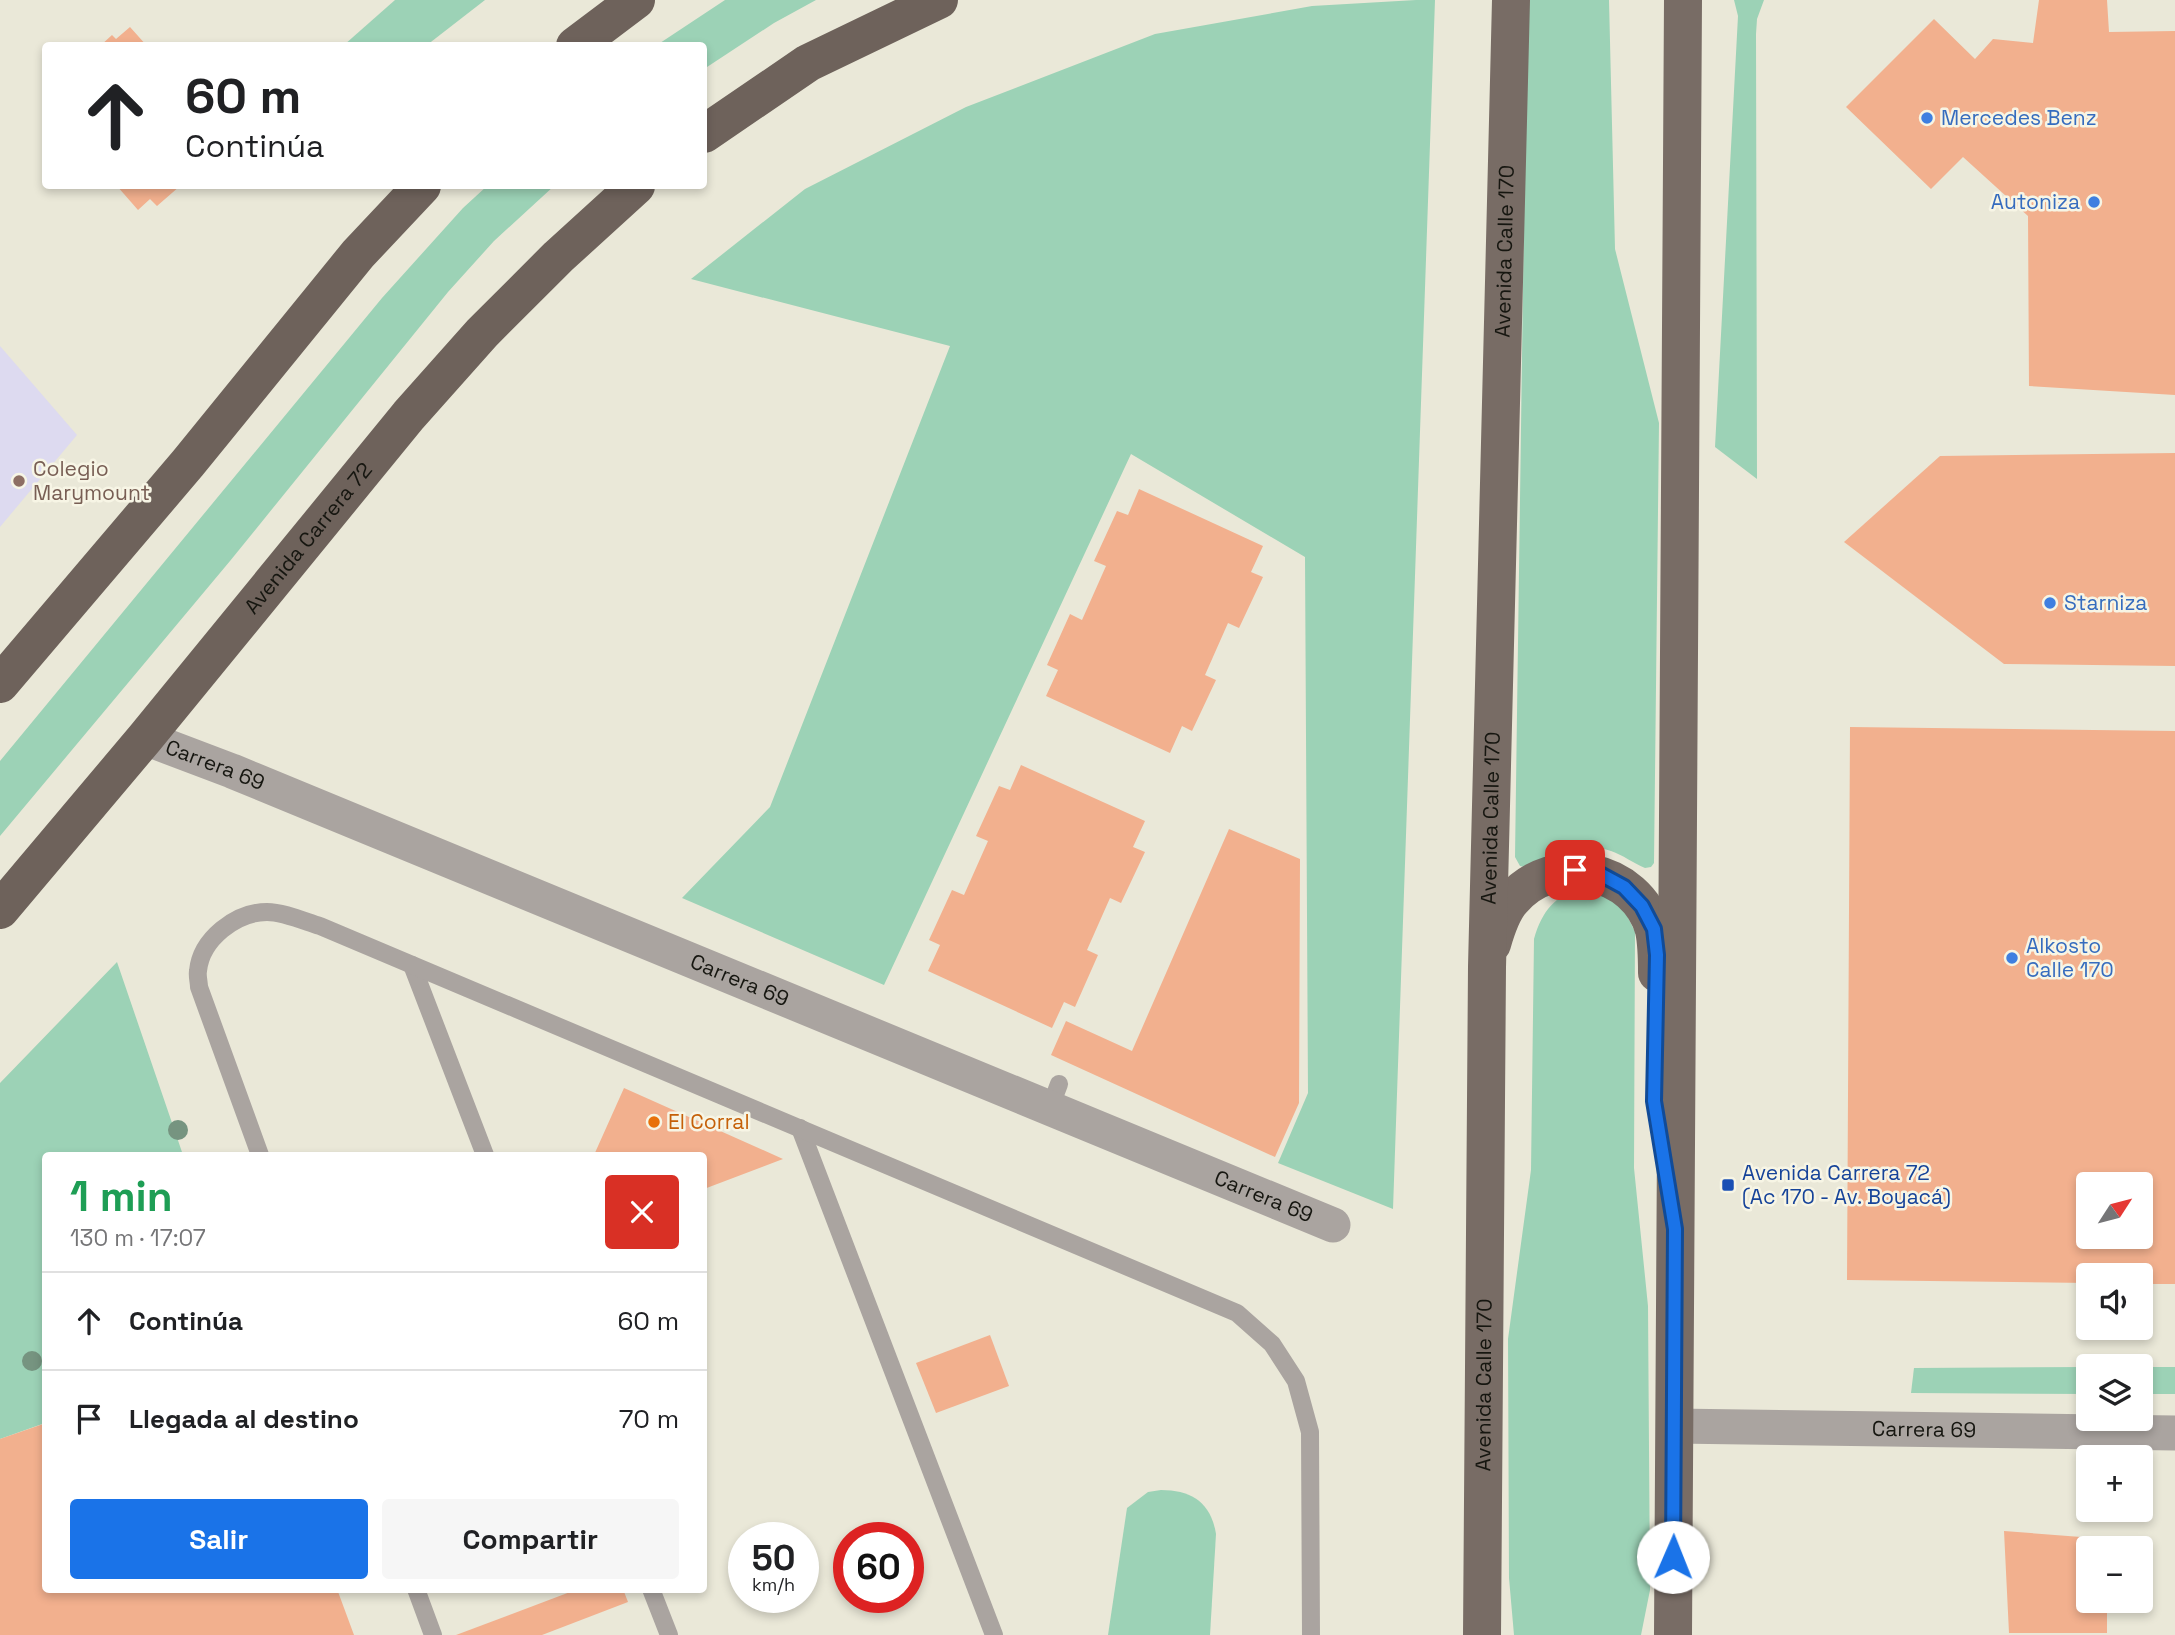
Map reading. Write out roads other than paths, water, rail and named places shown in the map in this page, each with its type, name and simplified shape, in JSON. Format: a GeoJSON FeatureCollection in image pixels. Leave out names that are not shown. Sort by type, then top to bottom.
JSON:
{"type":"FeatureCollection","features":[{"type":"Feature","properties":{"kind":"highway"},"geometry":{"type":"LineString","coordinates":[[580,42],[636,0]]}},
{"type":"Feature","properties":{"kind":"highway"},"geometry":{"type":"LineString","coordinates":[[707,132],[807,63],[939,0]]}},
{"type":"Feature","properties":{"kind":"highway"},"geometry":{"type":"LineString","coordinates":[[0,684],[188,463],[358,254],[419,189]]}},
{"type":"Feature","properties":{"kind":"highway","name":"Avenida Carrera 72"},"geometry":{"type":"LineString","coordinates":[[0,910],[145,738],[408,415],[510,304],[633,189]]}},
{"type":"Feature","properties":{"kind":"main road","name":"Avenida Calle 170"},"geometry":{"type":"LineString","coordinates":[[1482,1635],[1487,967],[1511,0]]}},
{"type":"Feature","properties":{"kind":"main road"},"geometry":{"type":"LineString","coordinates":[[1672,1635],[1683,0]]}},
{"type":"Feature","properties":{"kind":"main road"},"geometry":{"type":"LineString","coordinates":[[1487,967],[1496,931],[1512,900],[1540,878],[1575,870],[1600,874],[1624,887],[1642,906],[1654,929],[1657,955],[1654,1101],[1675,1229]]}},
{"type":"Feature","properties":{"kind":"main road"},"geometry":{"type":"LineString","coordinates":[[1482,1578],[1490,1635]]}},
{"type":"Feature","properties":{"kind":"street","name":"Carrera 69"},"geometry":{"type":"LineString","coordinates":[[145,738],[1054,1096],[1333,1225]]}},
{"type":"Feature","properties":{"kind":"street","name":"Carrera 69"},"geometry":{"type":"LineString","coordinates":[[1674,1426],[2175,1433]]}},
{"type":"Feature","properties":{"kind":"lane"},"geometry":{"type":"LineString","coordinates":[[259,1152],[200,987],[198,971],[205,948],[227,925],[245,916],[268,912],[320,926],[1237,1313],[1272,1344],[1296,1381],[1310,1432],[1311,1635]]}},
{"type":"Feature","properties":{"kind":"lane"},"geometry":{"type":"LineString","coordinates":[[412,965],[484,1152]]}},
{"type":"Feature","properties":{"kind":"lane"},"geometry":{"type":"LineString","coordinates":[[800,1128],[994,1635]]}},
{"type":"Feature","properties":{"kind":"lane"},"geometry":{"type":"LineString","coordinates":[[417,1593],[433,1635]]}},
{"type":"Feature","properties":{"kind":"lane"},"geometry":{"type":"LineString","coordinates":[[653,1593],[669,1635]]}},
{"type":"Feature","properties":{"kind":"place","name":"Mercedes Benz"},"geometry":{"type":"Point","coordinates":[1927,118]}},
{"type":"Feature","properties":{"kind":"place","name":"Autoniza"},"geometry":{"type":"Point","coordinates":[2094,202]}},
{"type":"Feature","properties":{"kind":"place","name":"Colegio Marymount"},"geometry":{"type":"Point","coordinates":[19,481]}},
{"type":"Feature","properties":{"kind":"place","name":"Starniza"},"geometry":{"type":"Point","coordinates":[2050,603]}},
{"type":"Feature","properties":{"kind":"place","name":"Alkosto Calle 170"},"geometry":{"type":"Point","coordinates":[2012,958]}},
{"type":"Feature","properties":{"kind":"place","name":"El Corral"},"geometry":{"type":"Point","coordinates":[654,1122]}},
{"type":"Feature","properties":{"kind":"place","name":"Avenida Carrera 72 (Ac 170 - Av. Boyacá)"},"geometry":{"type":"Point","coordinates":[1728,1185]}}]}
